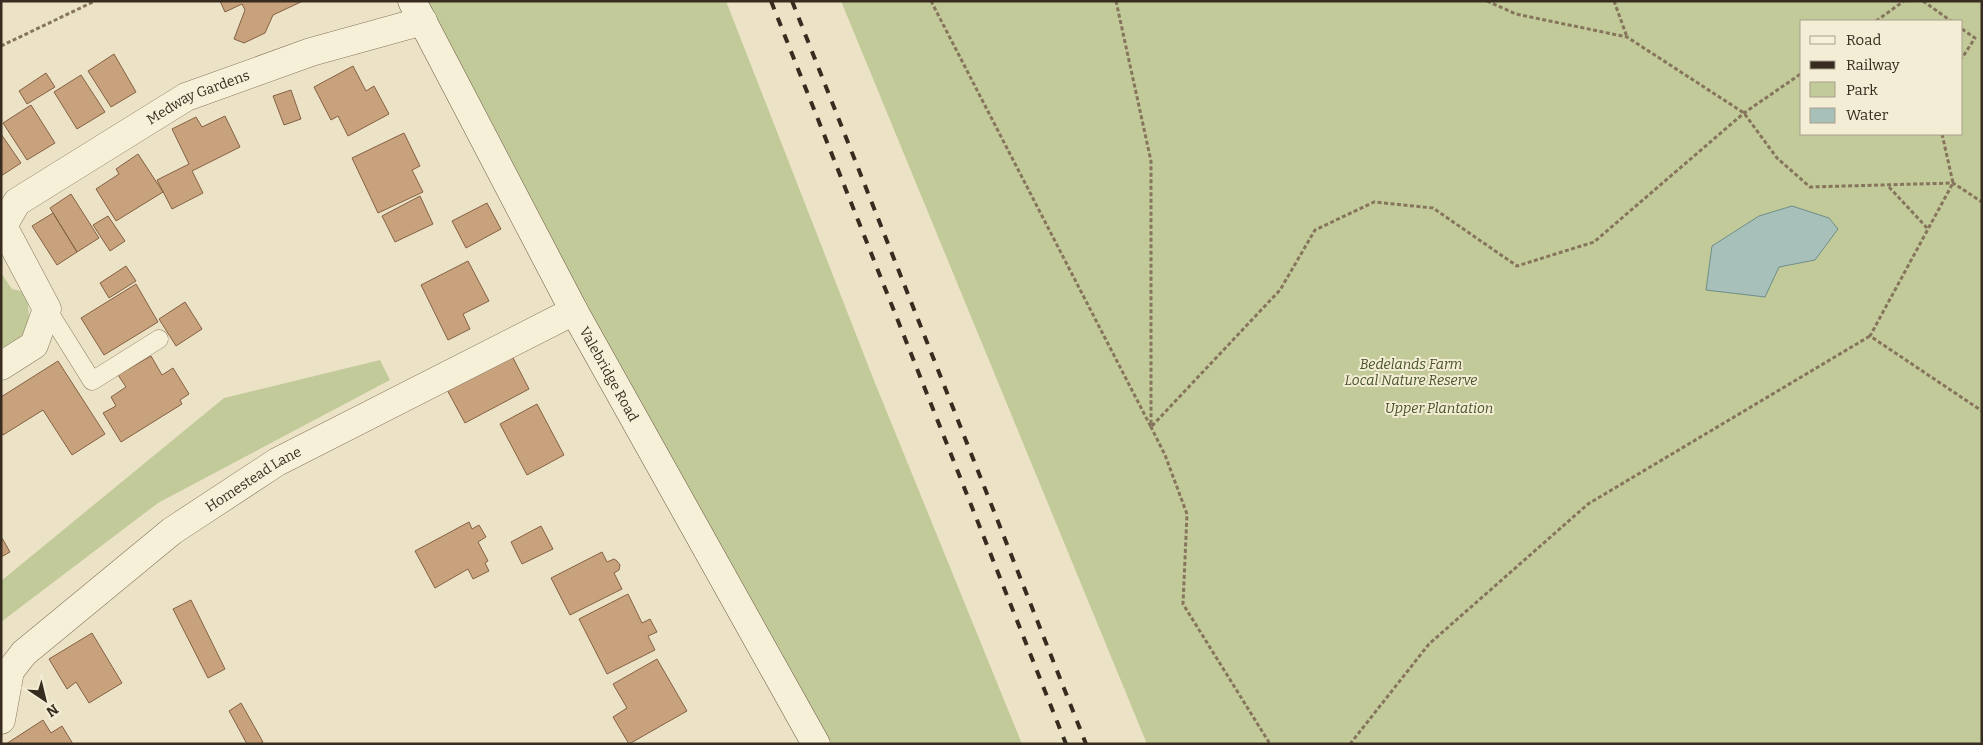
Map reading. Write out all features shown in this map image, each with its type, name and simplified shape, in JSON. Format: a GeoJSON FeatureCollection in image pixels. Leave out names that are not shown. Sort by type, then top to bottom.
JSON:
{"type":"FeatureCollection","features":[{"type":"Feature","properties":{"kind":"street","name":"Medway Gardens"},"geometry":{"type":"LineString","coordinates":[[47,309],[2,226],[17,202],[186,97],[418,11]]}},
{"type":"Feature","properties":{"kind":"street","name":"Valebridge Road"},"geometry":{"type":"LineString","coordinates":[[418,11],[574,311],[816,744]]}},
{"type":"Feature","properties":{"kind":"street"},"geometry":{"type":"LineString","coordinates":[[1,366],[34,345],[47,309]]}},
{"type":"Feature","properties":{"kind":"street","name":"Homestead Lane"},"geometry":{"type":"LineString","coordinates":[[1,720],[10,671],[24,652],[172,531],[277,462],[574,311]]}},
{"type":"Feature","properties":{"kind":"lane"},"geometry":{"type":"LineString","coordinates":[[47,309],[92,381],[159,339]]}},
{"type":"Feature","properties":{"kind":"path"},"geometry":{"type":"LineString","coordinates":[[1,46],[95,1]]}},
{"type":"Feature","properties":{"kind":"path"},"geometry":{"type":"LineString","coordinates":[[932,1],[1166,454],[1187,514],[1183,604],[1270,744]]}},
{"type":"Feature","properties":{"kind":"path"},"geometry":{"type":"LineString","coordinates":[[1116,1],[1151,162],[1152,427]]}},
{"type":"Feature","properties":{"kind":"path"},"geometry":{"type":"LineString","coordinates":[[1487,1],[1516,14],[1627,37],[1744,113],[1777,158],[1810,188],[1953,183],[1982,202]]}},
{"type":"Feature","properties":{"kind":"path"},"geometry":{"type":"LineString","coordinates":[[1614,1],[1627,37]]}},
{"type":"Feature","properties":{"kind":"path"},"geometry":{"type":"LineString","coordinates":[[1877,20],[1904,1]]}},
{"type":"Feature","properties":{"kind":"path"},"geometry":{"type":"LineString","coordinates":[[1923,1],[1951,20]]}},
{"type":"Feature","properties":{"kind":"path"},"geometry":{"type":"LineString","coordinates":[[1963,30],[1976,38],[1963,57]]}},
{"type":"Feature","properties":{"kind":"path"},"geometry":{"type":"LineString","coordinates":[[1152,427],[1280,290],[1315,230],[1374,202],[1433,208],[1517,266],[1594,242],[1744,113],[1800,74]]}},
{"type":"Feature","properties":{"kind":"path"},"geometry":{"type":"LineString","coordinates":[[1350,744],[1429,644],[1588,504],[1870,336],[1953,183],[1942,135]]}},
{"type":"Feature","properties":{"kind":"path"},"geometry":{"type":"LineString","coordinates":[[1889,186],[1928,229]]}},
{"type":"Feature","properties":{"kind":"path"},"geometry":{"type":"LineString","coordinates":[[1870,336],[1982,411]]}},
{"type":"Feature","properties":{"kind":"green space"},"geometry":{"type":"Polygon","coordinates":[[[412,1],[726,1],[873,378],[1022,744],[811,744],[412,1]]]}},
{"type":"Feature","properties":{"kind":"green space","name":"Bedelands Farm Local Nature Reserve"},"geometry":{"type":"Polygon","coordinates":[[[841,1],[1982,1],[1982,744],[1147,744],[841,1]]]}},
{"type":"Feature","properties":{"kind":"green space"},"geometry":{"type":"Polygon","coordinates":[[[1,273],[12,289],[25,292],[29,310],[26,329],[10,349],[1,346],[1,273]]]}},
{"type":"Feature","properties":{"kind":"green space"},"geometry":{"type":"Polygon","coordinates":[[[380,360],[390,380],[158,503],[1,622],[1,581],[224,398],[380,360]]]}},
{"type":"Feature","properties":{"kind":"water"},"geometry":{"type":"Polygon","coordinates":[[[1792,206],[1829,218],[1838,229],[1815,260],[1779,267],[1765,297],[1706,290],[1712,246],[1759,216],[1792,206]]]}},
{"type":"Feature","properties":{"kind":"building"},"geometry":{"type":"Polygon","coordinates":[[[220,1],[303,1],[273,15],[265,33],[244,43],[234,39],[245,10],[242,4],[225,12],[220,1]]]}},
{"type":"Feature","properties":{"kind":"building"},"geometry":{"type":"Polygon","coordinates":[[[114,54],[136,92],[111,107],[88,71],[114,54]]]}},
{"type":"Feature","properties":{"kind":"building"},"geometry":{"type":"Polygon","coordinates":[[[353,66],[366,91],[374,86],[389,114],[348,136],[338,116],[331,120],[314,87],[353,66]]]}},
{"type":"Feature","properties":{"kind":"building"},"geometry":{"type":"Polygon","coordinates":[[[46,73],[55,87],[27,104],[19,91],[46,73]]]}},
{"type":"Feature","properties":{"kind":"building"},"geometry":{"type":"Polygon","coordinates":[[[81,75],[105,112],[77,129],[54,92],[81,75]]]}},
{"type":"Feature","properties":{"kind":"building"},"geometry":{"type":"Polygon","coordinates":[[[291,90],[301,119],[284,125],[273,96],[291,90]]]}},
{"type":"Feature","properties":{"kind":"building"},"geometry":{"type":"Polygon","coordinates":[[[31,105],[55,143],[27,160],[3,123],[31,105]]]}},
{"type":"Feature","properties":{"kind":"building"},"geometry":{"type":"Polygon","coordinates":[[[225,116],[240,147],[192,171],[203,193],[172,209],[157,180],[189,164],[172,129],[196,117],[202,127],[225,116]]]}},
{"type":"Feature","properties":{"kind":"building"},"geometry":{"type":"Polygon","coordinates":[[[404,133],[420,166],[412,170],[423,192],[378,213],[352,158],[404,133]]]}},
{"type":"Feature","properties":{"kind":"building"},"geometry":{"type":"Polygon","coordinates":[[[1,134],[21,163],[1,176],[1,134]]]}},
{"type":"Feature","properties":{"kind":"building"},"geometry":{"type":"Polygon","coordinates":[[[138,154],[163,192],[116,221],[96,189],[119,174],[116,169],[138,154]]]}},
{"type":"Feature","properties":{"kind":"building"},"geometry":{"type":"Polygon","coordinates":[[[71,194],[99,238],[77,252],[50,208],[71,194]]]}},
{"type":"Feature","properties":{"kind":"building"},"geometry":{"type":"Polygon","coordinates":[[[420,196],[433,224],[395,242],[382,216],[420,196]]]}},
{"type":"Feature","properties":{"kind":"building"},"geometry":{"type":"Polygon","coordinates":[[[487,203],[501,229],[466,248],[452,221],[487,203]]]}},
{"type":"Feature","properties":{"kind":"building"},"geometry":{"type":"Polygon","coordinates":[[[53,213],[77,252],[57,265],[32,226],[53,213]]]}},
{"type":"Feature","properties":{"kind":"building"},"geometry":{"type":"Polygon","coordinates":[[[108,216],[125,241],[110,251],[93,225],[108,216]]]}},
{"type":"Feature","properties":{"kind":"building"},"geometry":{"type":"Polygon","coordinates":[[[468,261],[489,301],[463,314],[470,329],[448,340],[421,285],[468,261]]]}},
{"type":"Feature","properties":{"kind":"building"},"geometry":{"type":"Polygon","coordinates":[[[126,266],[136,281],[109,298],[100,283],[126,266]]]}},
{"type":"Feature","properties":{"kind":"building"},"geometry":{"type":"Polygon","coordinates":[[[136,284],[158,322],[104,355],[81,318],[136,284]]]}},
{"type":"Feature","properties":{"kind":"building"},"geometry":{"type":"Polygon","coordinates":[[[185,302],[202,329],[176,346],[159,319],[185,302]]]}},
{"type":"Feature","properties":{"kind":"building"},"geometry":{"type":"Polygon","coordinates":[[[510,352],[529,389],[465,423],[445,386],[510,352]]]}},
{"type":"Feature","properties":{"kind":"building"},"geometry":{"type":"Polygon","coordinates":[[[151,356],[162,375],[173,368],[189,394],[180,400],[182,404],[121,442],[103,413],[116,406],[111,397],[126,387],[118,375],[151,356]]]}},
{"type":"Feature","properties":{"kind":"building"},"geometry":{"type":"Polygon","coordinates":[[[58,361],[105,434],[72,455],[43,410],[3,435],[1,432],[1,397],[58,361]]]}},
{"type":"Feature","properties":{"kind":"building"},"geometry":{"type":"Polygon","coordinates":[[[537,404],[564,455],[527,475],[500,424],[537,404]]]}},
{"type":"Feature","properties":{"kind":"building"},"geometry":{"type":"Polygon","coordinates":[[[469,522],[472,529],[479,525],[486,537],[478,542],[488,561],[485,563],[489,571],[473,579],[468,569],[435,588],[415,551],[469,522]]]}},
{"type":"Feature","properties":{"kind":"building"},"geometry":{"type":"Polygon","coordinates":[[[541,526],[553,549],[522,564],[511,542],[541,526]]]}},
{"type":"Feature","properties":{"kind":"building"},"geometry":{"type":"Polygon","coordinates":[[[1,539],[10,552],[1,557],[1,539]]]}},
{"type":"Feature","properties":{"kind":"building"},"geometry":{"type":"Polygon","coordinates":[[[602,552],[607,562],[614,559],[620,565],[619,570],[614,573],[622,589],[570,615],[551,578],[602,552]]]}},
{"type":"Feature","properties":{"kind":"building"},"geometry":{"type":"Polygon","coordinates":[[[628,594],[642,623],[650,619],[657,632],[648,636],[655,650],[607,674],[579,619],[628,594]]]}},
{"type":"Feature","properties":{"kind":"building"},"geometry":{"type":"Polygon","coordinates":[[[191,600],[225,669],[208,678],[173,609],[191,600]]]}},
{"type":"Feature","properties":{"kind":"building"},"geometry":{"type":"Polygon","coordinates":[[[92,633],[122,683],[89,703],[76,682],[67,689],[49,659],[92,633]]]}},
{"type":"Feature","properties":{"kind":"building"},"geometry":{"type":"Polygon","coordinates":[[[657,659],[687,711],[629,744],[613,717],[627,708],[613,684],[657,659]]]}},
{"type":"Feature","properties":{"kind":"building"},"geometry":{"type":"Polygon","coordinates":[[[241,703],[263,742],[259,744],[247,744],[229,711],[241,703]]]}},
{"type":"Feature","properties":{"kind":"building"},"geometry":{"type":"Polygon","coordinates":[[[43,720],[51,733],[62,726],[73,744],[6,744],[43,720]]]}},
{"type":"Feature","properties":{"kind":"railway"},"geometry":{"type":"LineString","coordinates":[[771,1],[1066,744]]}},
{"type":"Feature","properties":{"kind":"railway"},"geometry":{"type":"LineString","coordinates":[[792,1],[1086,744]]}},
{"type":"Feature","properties":{"kind":"park label","name":"Upper Plantation"},"geometry":{"type":"Point","coordinates":[1439,408]}}]}
